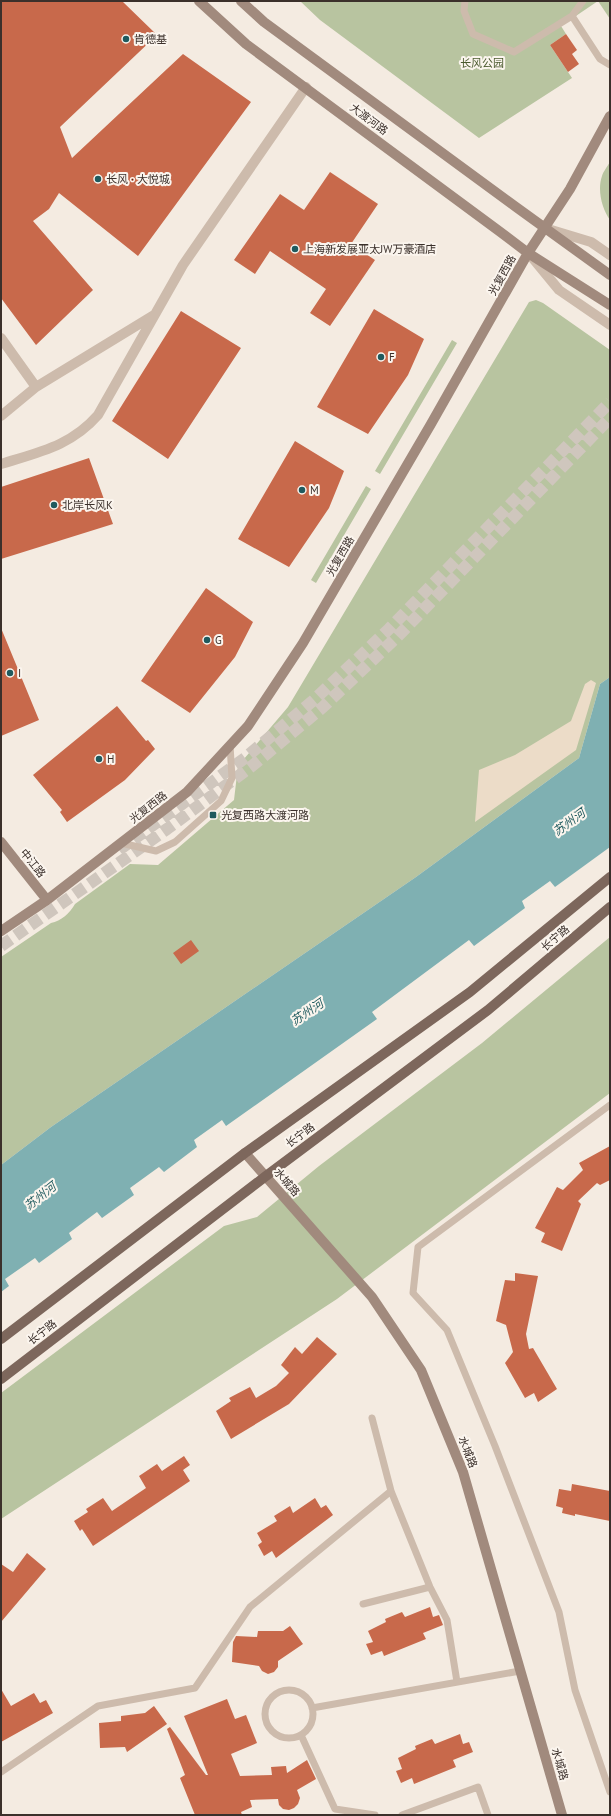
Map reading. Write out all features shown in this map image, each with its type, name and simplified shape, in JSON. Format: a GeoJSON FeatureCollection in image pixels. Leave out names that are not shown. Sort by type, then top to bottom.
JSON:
{"type":"FeatureCollection","features":[{"type":"Feature","properties":{"kind":"main road","name":"长宁路"},"geometry":{"type":"LineString","coordinates":[[1,1339],[245,1153],[470,992],[610,877]]}},
{"type":"Feature","properties":{"kind":"main road","name":"长宁路"},"geometry":{"type":"LineString","coordinates":[[1,1379],[266,1176],[488,1010],[610,908]]}},
{"type":"Feature","properties":{"kind":"street","name":"大渡河路"},"geometry":{"type":"LineString","coordinates":[[199,1],[246,44],[528,252],[610,305]]}},
{"type":"Feature","properties":{"kind":"street","name":"大渡河路"},"geometry":{"type":"LineString","coordinates":[[241,1],[270,27],[610,275]]}},
{"type":"Feature","properties":{"kind":"street"},"geometry":{"type":"LineString","coordinates":[[1,464],[54,446],[74,437],[86,428],[98,415],[184,265],[306,87]]}},
{"type":"Feature","properties":{"kind":"street","name":"光复西路"},"geometry":{"type":"LineString","coordinates":[[1,931],[47,900],[187,792],[248,726],[303,643],[431,424],[528,252],[570,189],[610,116]]}},
{"type":"Feature","properties":{"kind":"street","name":"大渡河路"},"geometry":{"type":"LineString","coordinates":[[545,228],[591,242],[610,255]]}},
{"type":"Feature","properties":{"kind":"street","name":"大渡河路"},"geometry":{"type":"LineString","coordinates":[[528,252],[559,290],[610,325]]}},
{"type":"Feature","properties":{"kind":"street"},"geometry":{"type":"LineString","coordinates":[[1,416],[36,387],[155,314]]}},
{"type":"Feature","properties":{"kind":"street"},"geometry":{"type":"LineString","coordinates":[[1,338],[36,387]]}},
{"type":"Feature","properties":{"kind":"street","name":"中江路"},"geometry":{"type":"LineString","coordinates":[[1,842],[47,900]]}},
{"type":"Feature","properties":{"kind":"street","name":"水城路"},"geometry":{"type":"LineString","coordinates":[[245,1153],[372,1297],[421,1370],[463,1472],[562,1815]]}},
{"type":"Feature","properties":{"kind":"lane"},"geometry":{"type":"LineString","coordinates":[[465,1],[464,11],[473,34],[514,52],[572,16],[583,1]]}},
{"type":"Feature","properties":{"kind":"lane"},"geometry":{"type":"LineString","coordinates":[[572,16],[600,59],[610,65]]}},
{"type":"Feature","properties":{"kind":"lane"},"geometry":{"type":"LineString","coordinates":[[121,843],[156,851],[175,842],[221,801],[232,778],[230,745]]}},
{"type":"Feature","properties":{"kind":"lane"},"geometry":{"type":"LineString","coordinates":[[610,1105],[418,1247],[413,1293],[448,1330],[495,1446],[559,1612],[575,1690],[610,1792]]}},
{"type":"Feature","properties":{"kind":"lane"},"geometry":{"type":"LineString","coordinates":[[372,1418],[391,1491],[430,1587],[447,1620],[457,1682]]}},
{"type":"Feature","properties":{"kind":"lane"},"geometry":{"type":"LineString","coordinates":[[1,1772],[98,1706],[195,1688],[250,1607],[391,1491]]}},
{"type":"Feature","properties":{"kind":"lane"},"geometry":{"type":"LineString","coordinates":[[363,1604],[430,1587]]}},
{"type":"Feature","properties":{"kind":"lane"},"geometry":{"type":"LineString","coordinates":[[312,1708],[520,1671]]}},
{"type":"Feature","properties":{"kind":"lane"},"geometry":{"type":"LineString","coordinates":[[288,1690],[296,1691],[309,1700],[312,1708],[311,1723],[307,1730],[301,1735],[285,1738],[278,1736],[267,1724],[264,1717],[265,1709],[273,1695],[288,1690]]}},
{"type":"Feature","properties":{"kind":"lane"},"geometry":{"type":"LineString","coordinates":[[301,1735],[335,1809],[375,1815]]}},
{"type":"Feature","properties":{"kind":"lane"},"geometry":{"type":"LineString","coordinates":[[402,1815],[478,1787],[488,1815]]}},
{"type":"Feature","properties":{"kind":"green space","name":"长风公园"},"geometry":{"type":"Polygon","coordinates":[[[300,1],[598,1],[561,26],[566,34],[550,45],[572,78],[479,138],[320,20],[300,1]]]}},
{"type":"Feature","properties":{"kind":"green space"},"geometry":{"type":"Polygon","coordinates":[[[598,1],[610,1],[610,19],[598,1]]]}},
{"type":"Feature","properties":{"kind":"green space"},"geometry":{"type":"Polygon","coordinates":[[[610,162],[610,220],[601,199],[600,187],[603,174],[610,162]]]}},
{"type":"Feature","properties":{"kind":"green space"},"geometry":{"type":"Polygon","coordinates":[[[536,300],[543,303],[610,350],[610,677],[600,684],[579,758],[416,877],[51,1127],[1,1165],[1,957],[51,923],[62,918],[75,904],[130,864],[158,865],[234,800],[238,766],[288,707],[529,302],[536,300]]]}},
{"type":"Feature","properties":{"kind":"green space"},"geometry":{"type":"Polygon","coordinates":[[[452,340],[457,343],[380,474],[375,471],[452,340]]]}},
{"type":"Feature","properties":{"kind":"green space"},"geometry":{"type":"Polygon","coordinates":[[[366,486],[371,489],[316,583],[311,580],[366,486]]]}},
{"type":"Feature","properties":{"kind":"green space"},"geometry":{"type":"Polygon","coordinates":[[[610,937],[610,1093],[337,1299],[1,1519],[1,1393],[224,1226],[257,1217],[319,1166],[482,1043],[610,937]]]}},
{"type":"Feature","properties":{"kind":"shaded area"},"geometry":{"type":"Polygon","coordinates":[[[591,680],[596,683],[576,750],[475,822],[479,770],[515,755],[571,721],[585,684],[591,680]]]}},
{"type":"Feature","properties":{"kind":"water","name":"苏州河"},"geometry":{"type":"Polygon","coordinates":[[[610,677],[610,847],[555,887],[550,881],[522,901],[525,908],[474,946],[469,940],[372,1012],[377,1019],[226,1126],[222,1120],[194,1140],[197,1147],[164,1172],[159,1167],[130,1188],[134,1195],[102,1218],[97,1212],[69,1233],[72,1239],[39,1263],[35,1258],[5,1279],[9,1286],[1,1292],[1,1165],[51,1127],[416,877],[579,758],[600,684],[610,677]]]}},
{"type":"Feature","properties":{"kind":"building","name":"长风 · 大悦城"},"geometry":{"type":"Polygon","coordinates":[[[1,1],[122,1],[157,35],[60,127],[72,158],[183,54],[251,102],[138,256],[59,193],[49,209],[33,221],[93,290],[36,345],[1,298],[1,1]]]}},
{"type":"Feature","properties":{"kind":"building"},"geometry":{"type":"Polygon","coordinates":[[[566,34],[577,50],[572,54],[579,64],[568,72],[550,45],[566,34]]]}},
{"type":"Feature","properties":{"kind":"building","name":"上海新发展亚太JW万豪酒店"},"geometry":{"type":"Polygon","coordinates":[[[330,172],[378,204],[351,244],[375,260],[330,326],[310,313],[326,289],[270,251],[255,274],[234,260],[280,194],[304,210],[330,172]]]}},
{"type":"Feature","properties":{"kind":"building","name":"F"},"geometry":{"type":"Polygon","coordinates":[[[374,309],[424,339],[408,375],[368,434],[317,407],[374,309]]]}},
{"type":"Feature","properties":{"kind":"building"},"geometry":{"type":"Polygon","coordinates":[[[181,311],[241,348],[168,459],[112,421],[181,311]]]}},
{"type":"Feature","properties":{"kind":"building","name":"M"},"geometry":{"type":"Polygon","coordinates":[[[295,441],[344,471],[329,508],[289,567],[238,539],[295,441]]]}},
{"type":"Feature","properties":{"kind":"building","name":"北岸长风K"},"geometry":{"type":"Polygon","coordinates":[[[89,458],[113,524],[1,559],[1,487],[89,458]]]}},
{"type":"Feature","properties":{"kind":"building","name":"G"},"geometry":{"type":"Polygon","coordinates":[[[206,588],[253,622],[235,657],[190,713],[141,681],[206,588]]]}},
{"type":"Feature","properties":{"kind":"building","name":"I"},"geometry":{"type":"Polygon","coordinates":[[[1,628],[39,720],[1,736],[1,628]]]}},
{"type":"Feature","properties":{"kind":"building","name":"H"},"geometry":{"type":"Polygon","coordinates":[[[117,706],[146,741],[148,740],[155,749],[125,780],[67,822],[60,812],[62,810],[33,775],[117,706]]]}},
{"type":"Feature","properties":{"kind":"building"},"geometry":{"type":"Polygon","coordinates":[[[191,940],[199,951],[181,964],[173,953],[191,940]]]}},
{"type":"Feature","properties":{"kind":"building"},"geometry":{"type":"Polygon","coordinates":[[[610,1146],[610,1180],[600,1185],[597,1183],[578,1201],[581,1204],[562,1251],[541,1242],[545,1233],[535,1228],[557,1187],[563,1190],[583,1170],[579,1163],[610,1146]]]}},
{"type":"Feature","properties":{"kind":"building"},"geometry":{"type":"Polygon","coordinates":[[[515,1273],[538,1276],[526,1334],[529,1349],[533,1348],[557,1389],[538,1402],[534,1393],[525,1398],[505,1363],[513,1352],[506,1325],[496,1321],[505,1280],[515,1281],[515,1273]]]}},
{"type":"Feature","properties":{"kind":"building"},"geometry":{"type":"Polygon","coordinates":[[[317,1337],[337,1354],[289,1404],[231,1439],[216,1411],[231,1401],[229,1398],[250,1387],[256,1398],[276,1386],[289,1373],[281,1365],[295,1347],[302,1354],[317,1337]]]}},
{"type":"Feature","properties":{"kind":"building"},"geometry":{"type":"Polygon","coordinates":[[[184,1456],[190,1465],[183,1470],[190,1481],[93,1546],[82,1529],[80,1531],[74,1521],[88,1512],[86,1509],[103,1498],[112,1511],[146,1488],[139,1476],[157,1464],[162,1471],[184,1456]]]}},
{"type":"Feature","properties":{"kind":"building"},"geometry":{"type":"Polygon","coordinates":[[[572,1484],[610,1491],[610,1521],[562,1513],[563,1508],[556,1506],[559,1489],[571,1491],[572,1484]]]}},
{"type":"Feature","properties":{"kind":"building"},"geometry":{"type":"Polygon","coordinates":[[[315,1498],[321,1508],[326,1505],[333,1515],[276,1558],[272,1551],[264,1556],[258,1545],[262,1542],[257,1533],[277,1521],[274,1516],[290,1506],[293,1513],[315,1498]]]}},
{"type":"Feature","properties":{"kind":"building"},"geometry":{"type":"Polygon","coordinates":[[[27,1553],[46,1569],[1,1622],[1,1564],[13,1572],[27,1553]]]}},
{"type":"Feature","properties":{"kind":"building"},"geometry":{"type":"Polygon","coordinates":[[[430,1607],[433,1617],[439,1615],[443,1625],[423,1633],[426,1639],[384,1656],[382,1651],[371,1655],[366,1644],[373,1642],[368,1631],[386,1622],[385,1619],[402,1612],[405,1617],[430,1607]]]}},
{"type":"Feature","properties":{"kind":"building"},"geometry":{"type":"Polygon","coordinates":[[[290,1626],[303,1644],[278,1661],[278,1667],[274,1672],[268,1674],[262,1671],[259,1666],[232,1662],[233,1642],[236,1636],[257,1637],[258,1631],[283,1631],[290,1626]]]}},
{"type":"Feature","properties":{"kind":"building"},"geometry":{"type":"Polygon","coordinates":[[[1,1689],[11,1706],[34,1693],[40,1703],[46,1700],[53,1713],[1,1742],[1,1689]]]}},
{"type":"Feature","properties":{"kind":"building"},"geometry":{"type":"Polygon","coordinates":[[[227,1699],[235,1719],[246,1715],[257,1743],[231,1754],[240,1776],[272,1775],[271,1767],[286,1766],[287,1773],[307,1760],[316,1779],[297,1790],[300,1798],[298,1804],[294,1808],[289,1810],[283,1809],[279,1805],[278,1799],[250,1800],[252,1807],[241,1812],[242,1815],[195,1815],[180,1778],[185,1775],[167,1729],[170,1727],[206,1775],[208,1775],[184,1716],[227,1699]]]}},
{"type":"Feature","properties":{"kind":"building"},"geometry":{"type":"Polygon","coordinates":[[[154,1706],[167,1724],[127,1752],[125,1747],[100,1748],[99,1723],[121,1721],[121,1716],[145,1713],[154,1706]]]}},
{"type":"Feature","properties":{"kind":"building"},"geometry":{"type":"Polygon","coordinates":[[[460,1734],[463,1744],[469,1742],[473,1752],[453,1760],[456,1767],[414,1784],[412,1778],[401,1783],[396,1771],[402,1769],[398,1758],[416,1749],[415,1746],[432,1739],[435,1744],[460,1734]]]}},
{"type":"Feature","properties":{"kind":"tunnel"},"geometry":{"type":"LineString","coordinates":[[119,850],[245,758],[315,699],[389,629],[610,402]]}},
{"type":"Feature","properties":{"kind":"tunnel"},"geometry":{"type":"LineString","coordinates":[[1,946],[167,829],[252,766],[323,707],[397,637],[610,418]]}},
{"type":"Feature","properties":{"kind":"place","name":"肯德基"},"geometry":{"type":"Point","coordinates":[126,39]}},
{"type":"Feature","properties":{"kind":"place","name":"长风 · 大悦城"},"geometry":{"type":"Point","coordinates":[98,179]}},
{"type":"Feature","properties":{"kind":"place","name":"上海新发展亚太JW万豪酒店"},"geometry":{"type":"Point","coordinates":[295,249]}},
{"type":"Feature","properties":{"kind":"place","name":"F"},"geometry":{"type":"Point","coordinates":[381,357]}},
{"type":"Feature","properties":{"kind":"place","name":"M"},"geometry":{"type":"Point","coordinates":[302,490]}},
{"type":"Feature","properties":{"kind":"place","name":"北岸长风K"},"geometry":{"type":"Point","coordinates":[54,505]}},
{"type":"Feature","properties":{"kind":"place","name":"G"},"geometry":{"type":"Point","coordinates":[207,640]}},
{"type":"Feature","properties":{"kind":"place","name":"I"},"geometry":{"type":"Point","coordinates":[10,673]}},
{"type":"Feature","properties":{"kind":"place","name":"H"},"geometry":{"type":"Point","coordinates":[99,759]}},
{"type":"Feature","properties":{"kind":"place","name":"光复西路大渡河路"},"geometry":{"type":"Point","coordinates":[213,815]}}]}
